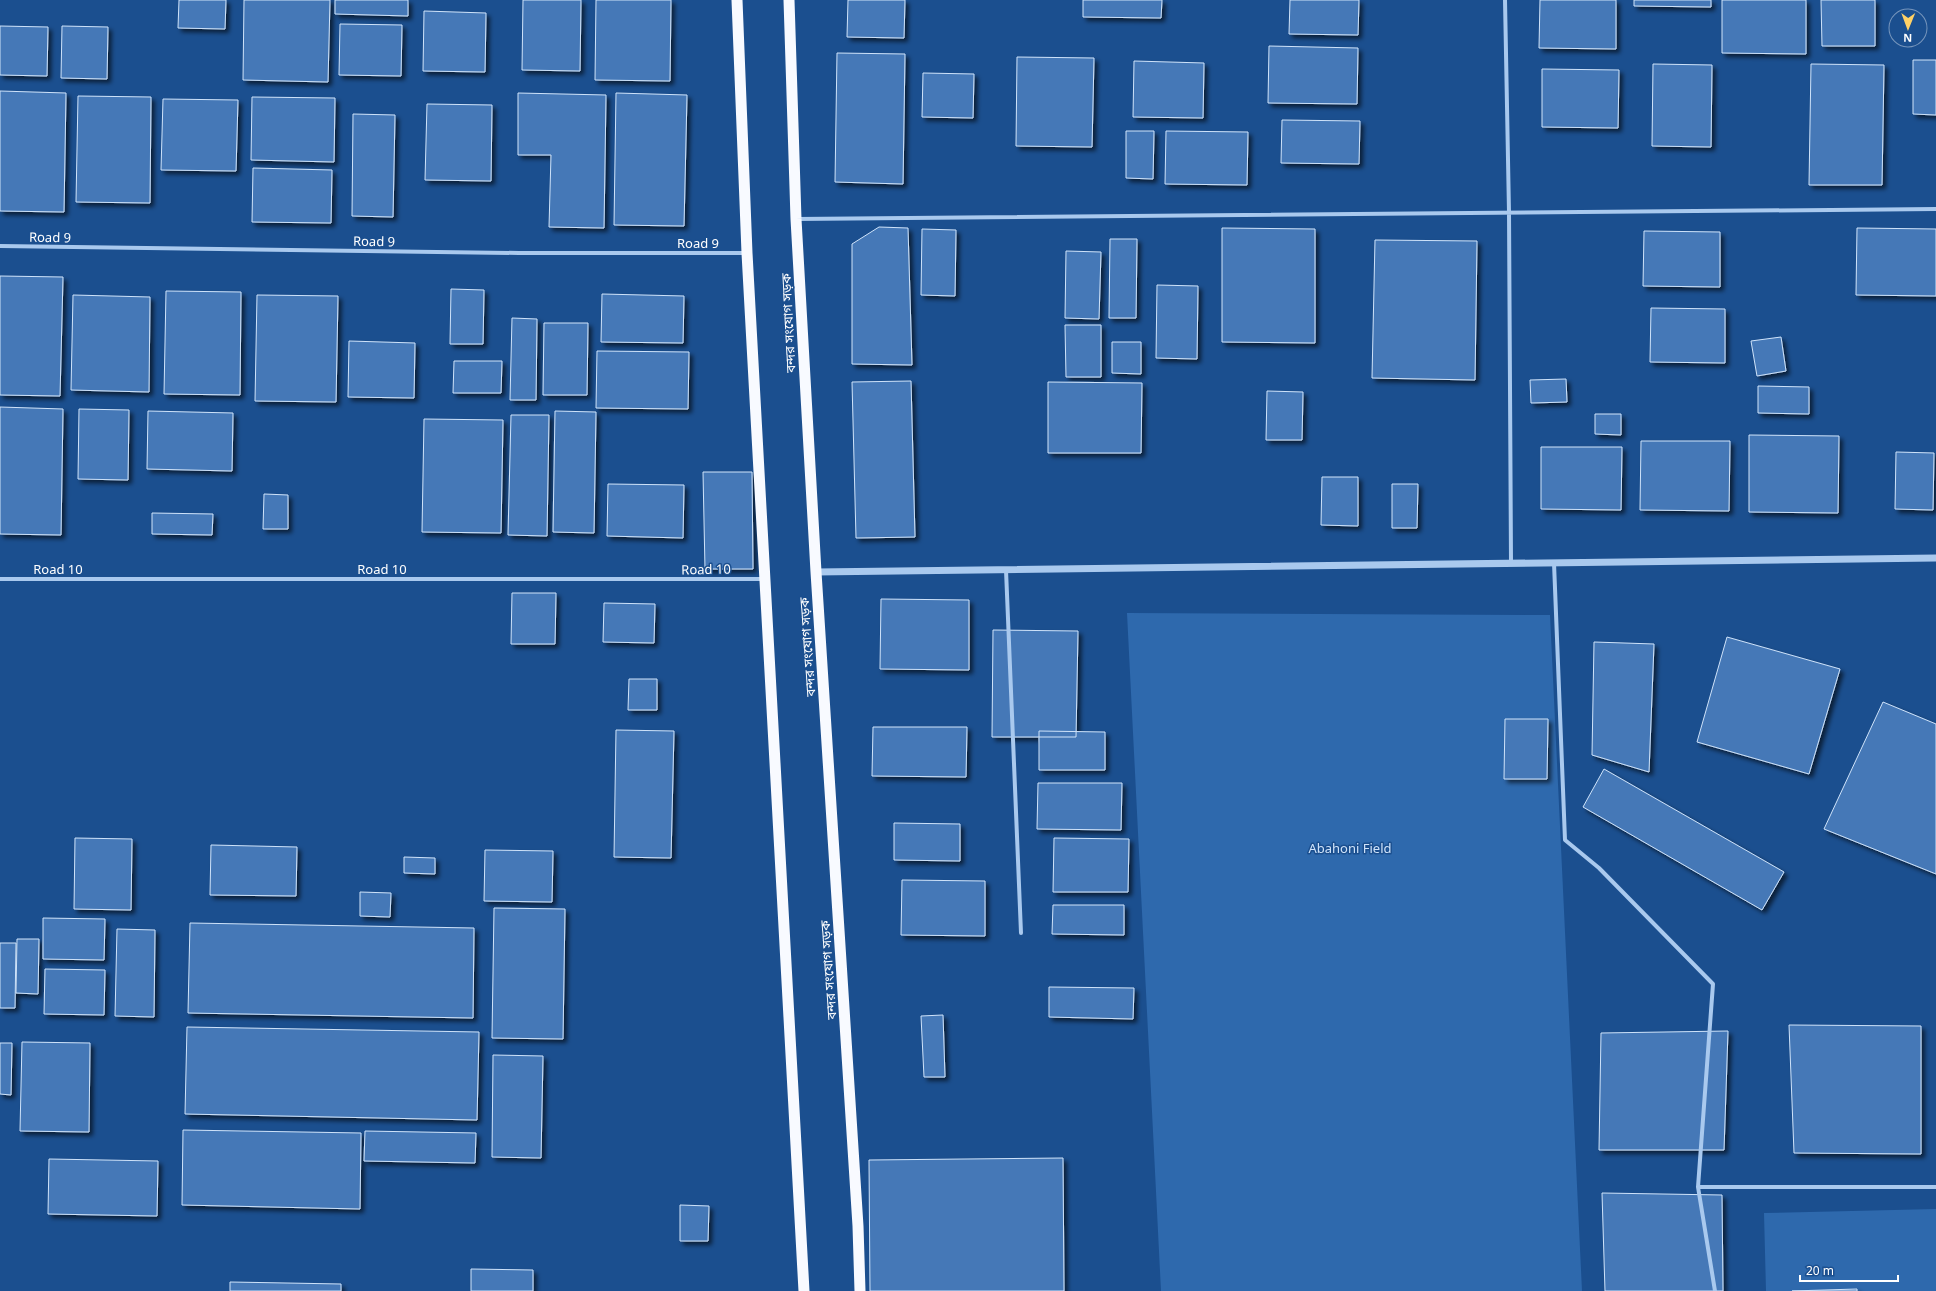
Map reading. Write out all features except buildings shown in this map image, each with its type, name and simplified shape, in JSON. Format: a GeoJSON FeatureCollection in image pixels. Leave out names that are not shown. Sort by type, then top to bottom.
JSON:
{"type":"FeatureCollection","features":[{"type":"Feature","properties":{"kind":"highway"},"geometry":{"type":"LineString","coordinates":[[737,0],[747,253],[804,1291]]}},
{"type":"Feature","properties":{"kind":"highway","name":"বন্দর সংযোগ সড়ক"},"geometry":{"type":"LineString","coordinates":[[789,0],[796,219],[816,572],[858,1226],[860,1291]]}},
{"type":"Feature","properties":{"kind":"street"},"geometry":{"type":"LineString","coordinates":[[1505,0],[1509,212],[1511,563]]}},
{"type":"Feature","properties":{"kind":"street"},"geometry":{"type":"LineString","coordinates":[[796,219],[1936,209]]}},
{"type":"Feature","properties":{"kind":"street","name":"Road 9"},"geometry":{"type":"LineString","coordinates":[[0,246],[472,252],[747,253]]}},
{"type":"Feature","properties":{"kind":"street"},"geometry":{"type":"LineString","coordinates":[[816,572],[1936,558]]}},
{"type":"Feature","properties":{"kind":"street"},"geometry":{"type":"LineString","coordinates":[[1554,563],[1565,840],[1599,868],[1713,984],[1698,1187],[1715,1291]]}},
{"type":"Feature","properties":{"kind":"street"},"geometry":{"type":"LineString","coordinates":[[1006,570],[1020,933]]}},
{"type":"Feature","properties":{"kind":"street","name":"Road 10"},"geometry":{"type":"LineString","coordinates":[[0,579],[764,579]]}},
{"type":"Feature","properties":{"kind":"street"},"geometry":{"type":"LineString","coordinates":[[1698,1187],[1936,1187]]}},
{"type":"Feature","properties":{"kind":"green space","name":"Abahoni Field"},"geometry":{"type":"Polygon","coordinates":[[[1127,613],[1550,615],[1582,1291],[1161,1291],[1127,613]]]}},
{"type":"Feature","properties":{"kind":"green space"},"geometry":{"type":"Polygon","coordinates":[[[1936,1209],[1936,1291],[1766,1291],[1764,1213],[1936,1209]]]}}]}
